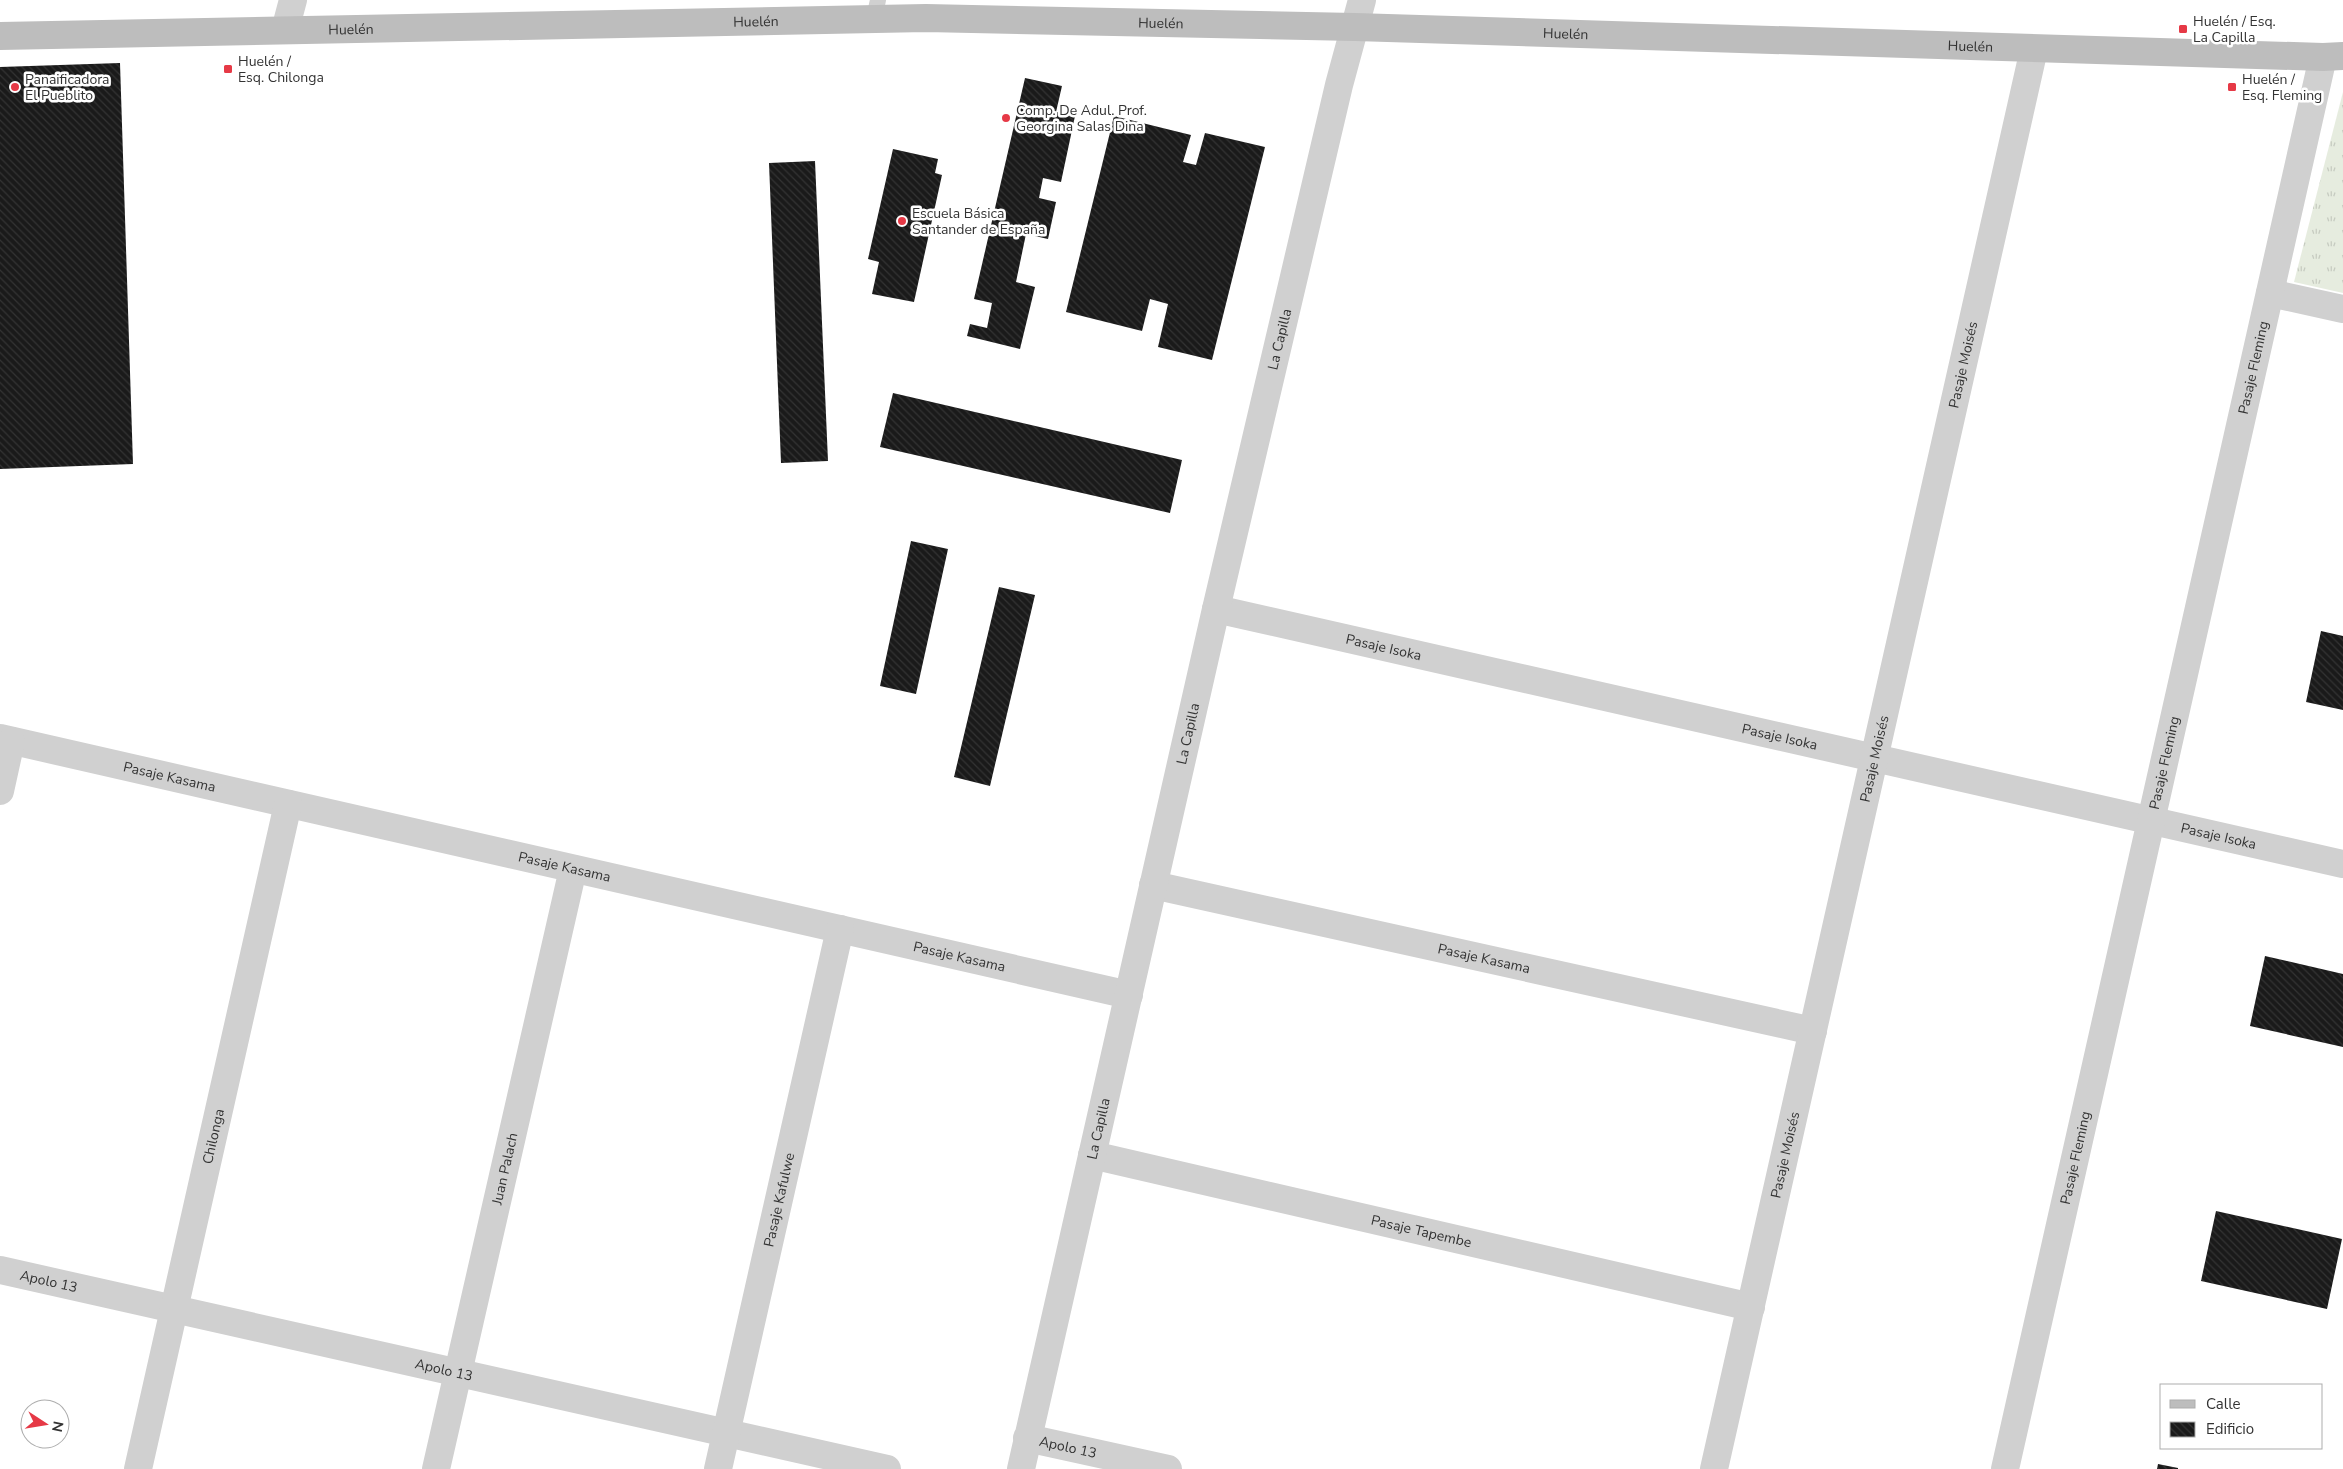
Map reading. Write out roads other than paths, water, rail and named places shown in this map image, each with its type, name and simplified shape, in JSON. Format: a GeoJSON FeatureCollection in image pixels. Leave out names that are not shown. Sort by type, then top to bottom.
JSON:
{"type":"FeatureCollection","features":[{"type":"Feature","properties":{"kind":"main road","name":"Huelén"},"geometry":{"type":"LineString","coordinates":[[0,36],[285,30],[876,9],[1032,19],[1355,27],[2336,58]]}},
{"type":"Feature","properties":{"kind":"street"},"geometry":{"type":"LineString","coordinates":[[285,30],[293,0]]}},
{"type":"Feature","properties":{"kind":"street","name":"La Capilla"},"geometry":{"type":"LineString","coordinates":[[1021,1469],[1216,609],[1339,85],[1362,0]]}},
{"type":"Feature","properties":{"kind":"street","name":"Pasaje Moisés"},"geometry":{"type":"LineString","coordinates":[[1714,1469],[2034,48]]}},
{"type":"Feature","properties":{"kind":"street","name":"Pasaje Fleming"},"geometry":{"type":"LineString","coordinates":[[2005,1469],[2270,292],[2336,58]]}},
{"type":"Feature","properties":{"kind":"street"},"geometry":{"type":"LineString","coordinates":[[2270,292],[2343,309]]}},
{"type":"Feature","properties":{"kind":"street","name":"Pasaje Isoka"},"geometry":{"type":"LineString","coordinates":[[1216,609],[2343,864]]}},
{"type":"Feature","properties":{"kind":"street"},"geometry":{"type":"LineString","coordinates":[[0,790],[5,740]]}},
{"type":"Feature","properties":{"kind":"street","name":"Pasaje Kasama"},"geometry":{"type":"LineString","coordinates":[[5,740],[1129,994]]}},
{"type":"Feature","properties":{"kind":"street","name":"Chilonga"},"geometry":{"type":"LineString","coordinates":[[138,1469],[288,804]]}},
{"type":"Feature","properties":{"kind":"street","name":"Juan Palach"},"geometry":{"type":"LineString","coordinates":[[436,1469],[572,868]]}},
{"type":"Feature","properties":{"kind":"street","name":"Pasaje Kasama"},"geometry":{"type":"LineString","coordinates":[[1153,885],[1813,1031]]}},
{"type":"Feature","properties":{"kind":"street","name":"Pasaje Kafulwe"},"geometry":{"type":"LineString","coordinates":[[718,1469],[840,929]]}},
{"type":"Feature","properties":{"kind":"street","name":"Pasaje Tapembe"},"geometry":{"type":"LineString","coordinates":[[1092,1155],[1751,1307]]}},
{"type":"Feature","properties":{"kind":"street","name":"Apolo 13"},"geometry":{"type":"LineString","coordinates":[[0,1270],[887,1469]]}},
{"type":"Feature","properties":{"kind":"street","name":"Apolo 13"},"geometry":{"type":"LineString","coordinates":[[1027,1438],[1168,1469]]}},
{"type":"Feature","properties":{"kind":"place","name":"Huelén / Esq. La Capilla"},"geometry":{"type":"Point","coordinates":[2183,29]}},
{"type":"Feature","properties":{"kind":"place","name":"Huelén / Esq. Chilonga"},"geometry":{"type":"Point","coordinates":[228,69]}},
{"type":"Feature","properties":{"kind":"place","name":"Panaificadora El Pueblito"},"geometry":{"type":"Point","coordinates":[15,87]}},
{"type":"Feature","properties":{"kind":"place","name":"Huelén / Esq. Fleming"},"geometry":{"type":"Point","coordinates":[2232,87]}},
{"type":"Feature","properties":{"kind":"place","name":"Comp. De Adul. Prof. Georgina Salas Dina"},"geometry":{"type":"Point","coordinates":[1006,118]}},
{"type":"Feature","properties":{"kind":"place","name":"Escuela Básica Santander de España"},"geometry":{"type":"Point","coordinates":[902,221]}}]}
